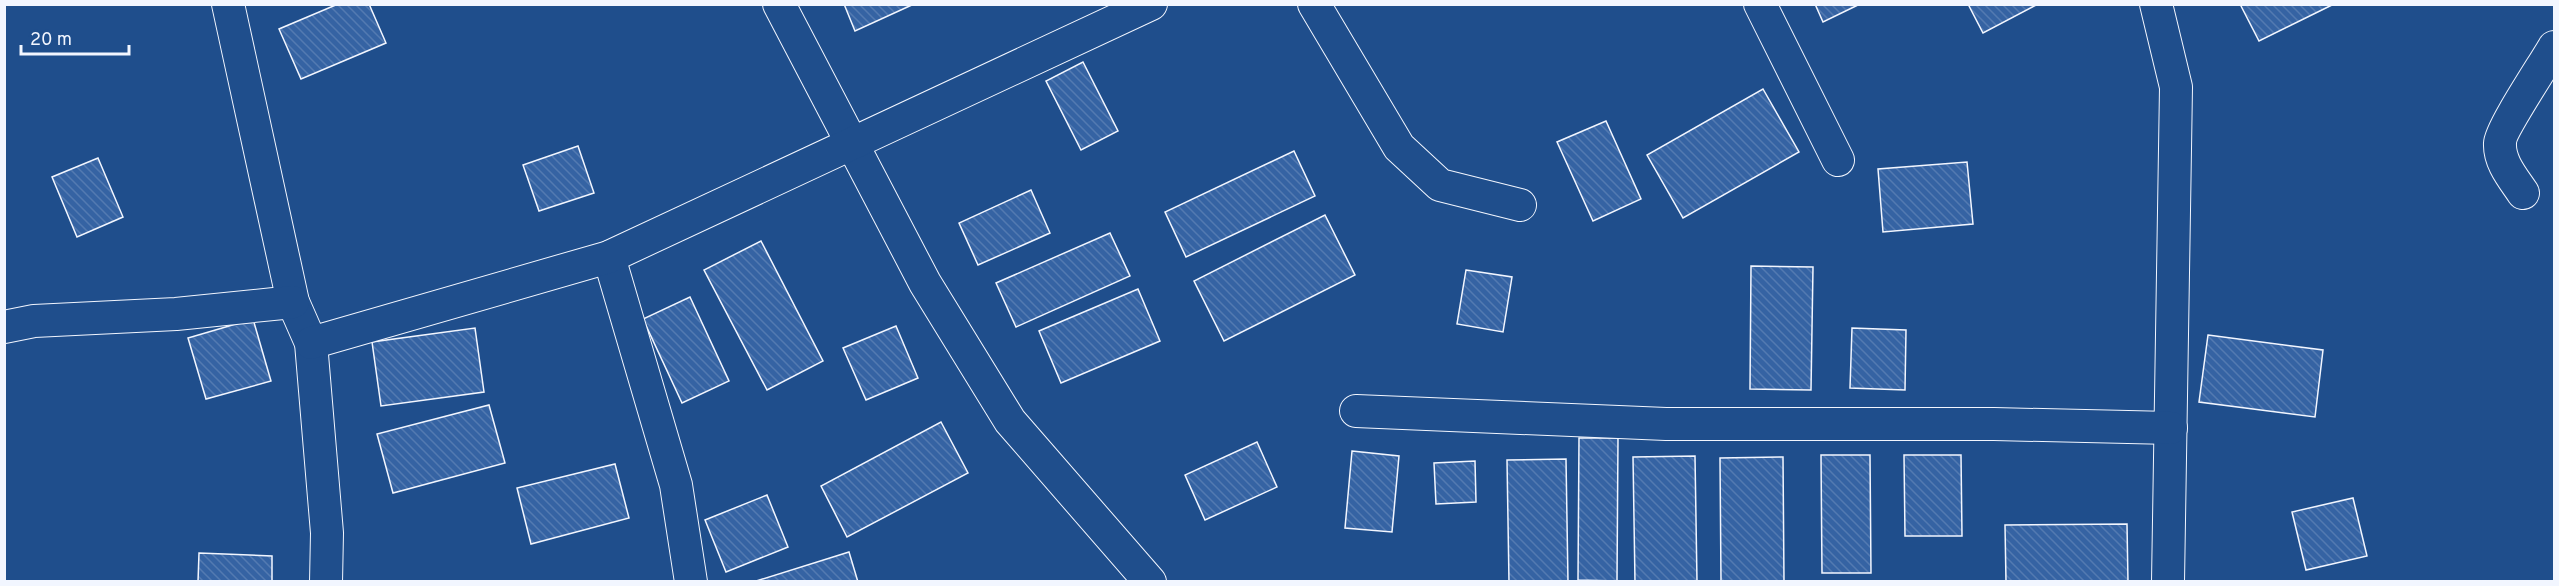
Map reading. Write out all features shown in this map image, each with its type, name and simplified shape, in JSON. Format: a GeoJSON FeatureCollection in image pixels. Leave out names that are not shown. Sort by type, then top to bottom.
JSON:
{"type":"FeatureCollection","features":[{"type":"Feature","properties":{"kind":"street"},"geometry":{"type":"LineString","coordinates":[[228,4],[293,302],[311,343],[327,533],[326,582]]}},
{"type":"Feature","properties":{"kind":"street"},"geometry":{"type":"LineString","coordinates":[[779,4],[850,144],[925,283],[1010,421],[1150,582]]}},
{"type":"Feature","properties":{"kind":"street"},"geometry":{"type":"LineString","coordinates":[[311,343],[609,257],[1151,4]]}},
{"type":"Feature","properties":{"kind":"street"},"geometry":{"type":"LineString","coordinates":[[1314,4],[1399,147],[1440,185],[1520,205]]}},
{"type":"Feature","properties":{"kind":"street"},"geometry":{"type":"LineString","coordinates":[[1760,4],[1838,160]]}},
{"type":"Feature","properties":{"kind":"street"},"geometry":{"type":"LineString","coordinates":[[2161,7],[2176,87],[2168,582]]}},
{"type":"Feature","properties":{"kind":"street"},"geometry":{"type":"LineString","coordinates":[[2523,193],[2503,162],[2499,142],[2554,47]]}},
{"type":"Feature","properties":{"kind":"street"},"geometry":{"type":"LineString","coordinates":[[609,257],[676,485],[691,582]]}},
{"type":"Feature","properties":{"kind":"street"},"geometry":{"type":"LineString","coordinates":[[4,327],[34,321],[176,314],[293,302]]}},
{"type":"Feature","properties":{"kind":"street"},"geometry":{"type":"LineString","coordinates":[[1356,411],[1666,424],[1994,424],[2170,428]]}},
{"type":"Feature","properties":{"kind":"building"},"geometry":{"type":"Polygon","coordinates":[[[338,4],[369,4],[386,43],[301,79],[279,29],[338,4]]]}},
{"type":"Feature","properties":{"kind":"building"},"geometry":{"type":"Polygon","coordinates":[[[844,4],[914,4],[855,31],[844,4]]]}},
{"type":"Feature","properties":{"kind":"building"},"geometry":{"type":"Polygon","coordinates":[[[1815,4],[1860,4],[1823,22],[1815,4]]]}},
{"type":"Feature","properties":{"kind":"building"},"geometry":{"type":"Polygon","coordinates":[[[1968,4],[2038,4],[1983,33],[1968,4]]]}},
{"type":"Feature","properties":{"kind":"building"},"geometry":{"type":"Polygon","coordinates":[[[2240,4],[2334,4],[2259,41],[2240,4]]]}},
{"type":"Feature","properties":{"kind":"building"},"geometry":{"type":"Polygon","coordinates":[[[1083,62],[1118,131],[1081,150],[1046,81],[1083,62]]]}},
{"type":"Feature","properties":{"kind":"building"},"geometry":{"type":"Polygon","coordinates":[[[1763,89],[1799,152],[1683,218],[1647,155],[1763,89]]]}},
{"type":"Feature","properties":{"kind":"building"},"geometry":{"type":"Polygon","coordinates":[[[1606,121],[1641,199],[1593,221],[1557,142],[1606,121]]]}},
{"type":"Feature","properties":{"kind":"building"},"geometry":{"type":"Polygon","coordinates":[[[578,146],[594,193],[539,211],[523,165],[578,146]]]}},
{"type":"Feature","properties":{"kind":"building"},"geometry":{"type":"Polygon","coordinates":[[[1294,151],[1315,196],[1186,257],[1165,212],[1294,151]]]}},
{"type":"Feature","properties":{"kind":"building"},"geometry":{"type":"Polygon","coordinates":[[[98,158],[123,217],[77,237],[52,177],[98,158]]]}},
{"type":"Feature","properties":{"kind":"building"},"geometry":{"type":"Polygon","coordinates":[[[1967,162],[1973,224],[1883,232],[1878,169],[1967,162]]]}},
{"type":"Feature","properties":{"kind":"building"},"geometry":{"type":"Polygon","coordinates":[[[1031,190],[1050,233],[978,265],[959,223],[1031,190]]]}},
{"type":"Feature","properties":{"kind":"building"},"geometry":{"type":"Polygon","coordinates":[[[1325,215],[1355,275],[1224,341],[1194,281],[1325,215]]]}},
{"type":"Feature","properties":{"kind":"building"},"geometry":{"type":"Polygon","coordinates":[[[1110,233],[1130,276],[1016,327],[996,283],[1110,233]]]}},
{"type":"Feature","properties":{"kind":"building"},"geometry":{"type":"Polygon","coordinates":[[[761,241],[823,361],[767,390],[704,270],[761,241]]]}},
{"type":"Feature","properties":{"kind":"building"},"geometry":{"type":"Polygon","coordinates":[[[1751,266],[1813,267],[1811,390],[1750,389],[1751,266]]]}},
{"type":"Feature","properties":{"kind":"building"},"geometry":{"type":"Polygon","coordinates":[[[1466,270],[1512,277],[1503,332],[1457,324],[1466,270]]]}},
{"type":"Feature","properties":{"kind":"building"},"geometry":{"type":"Polygon","coordinates":[[[1138,289],[1160,341],[1061,383],[1039,331],[1138,289]]]}},
{"type":"Feature","properties":{"kind":"building"},"geometry":{"type":"Polygon","coordinates":[[[690,297],[729,381],[682,403],[643,319],[690,297]]]}},
{"type":"Feature","properties":{"kind":"building"},"geometry":{"type":"Polygon","coordinates":[[[253,319],[271,381],[206,399],[188,338],[253,319]]]}},
{"type":"Feature","properties":{"kind":"building"},"geometry":{"type":"Polygon","coordinates":[[[896,326],[918,378],[866,400],[843,348],[896,326]]]}},
{"type":"Feature","properties":{"kind":"building"},"geometry":{"type":"Polygon","coordinates":[[[475,328],[484,392],[381,406],[372,342],[475,328]]]}},
{"type":"Feature","properties":{"kind":"building"},"geometry":{"type":"Polygon","coordinates":[[[1852,328],[1906,330],[1905,390],[1850,388],[1852,328]]]}},
{"type":"Feature","properties":{"kind":"building"},"geometry":{"type":"Polygon","coordinates":[[[2208,335],[2323,350],[2315,417],[2199,402],[2208,335]]]}},
{"type":"Feature","properties":{"kind":"building"},"geometry":{"type":"Polygon","coordinates":[[[489,405],[505,463],[393,493],[377,434],[489,405]]]}},
{"type":"Feature","properties":{"kind":"building"},"geometry":{"type":"Polygon","coordinates":[[[941,422],[968,473],[847,537],[821,486],[941,422]]]}},
{"type":"Feature","properties":{"kind":"building"},"geometry":{"type":"Polygon","coordinates":[[[1579,438],[1618,438],[1617,581],[1578,580],[1579,438]]]}},
{"type":"Feature","properties":{"kind":"building"},"geometry":{"type":"Polygon","coordinates":[[[1257,442],[1277,487],[1205,520],[1185,475],[1257,442]]]}},
{"type":"Feature","properties":{"kind":"building"},"geometry":{"type":"Polygon","coordinates":[[[1352,451],[1399,456],[1392,532],[1345,528],[1352,451]]]}},
{"type":"Feature","properties":{"kind":"building"},"geometry":{"type":"Polygon","coordinates":[[[1821,455],[1870,455],[1871,573],[1822,573],[1821,455]]]}},
{"type":"Feature","properties":{"kind":"building"},"geometry":{"type":"Polygon","coordinates":[[[1904,455],[1961,455],[1962,536],[1905,536],[1904,455]]]}},
{"type":"Feature","properties":{"kind":"building"},"geometry":{"type":"Polygon","coordinates":[[[1695,456],[1697,582],[1635,582],[1633,457],[1695,456]]]}},
{"type":"Feature","properties":{"kind":"building"},"geometry":{"type":"Polygon","coordinates":[[[1783,457],[1784,582],[1721,582],[1720,458],[1783,457]]]}},
{"type":"Feature","properties":{"kind":"building"},"geometry":{"type":"Polygon","coordinates":[[[1566,459],[1568,582],[1509,582],[1507,460],[1566,459]]]}},
{"type":"Feature","properties":{"kind":"building"},"geometry":{"type":"Polygon","coordinates":[[[1475,461],[1476,502],[1436,504],[1434,463],[1475,461]]]}},
{"type":"Feature","properties":{"kind":"building"},"geometry":{"type":"Polygon","coordinates":[[[615,464],[629,518],[531,544],[517,488],[615,464]]]}},
{"type":"Feature","properties":{"kind":"building"},"geometry":{"type":"Polygon","coordinates":[[[767,495],[788,547],[726,572],[705,520],[767,495]]]}},
{"type":"Feature","properties":{"kind":"building"},"geometry":{"type":"Polygon","coordinates":[[[2353,498],[2367,556],[2306,570],[2292,512],[2353,498]]]}},
{"type":"Feature","properties":{"kind":"building"},"geometry":{"type":"Polygon","coordinates":[[[2127,524],[2128,582],[2006,582],[2005,525],[2127,524]]]}},
{"type":"Feature","properties":{"kind":"building"},"geometry":{"type":"Polygon","coordinates":[[[849,552],[858,582],[753,582],[849,552]]]}},
{"type":"Feature","properties":{"kind":"building"},"geometry":{"type":"Polygon","coordinates":[[[199,553],[272,556],[272,582],[198,582],[199,553]]]}}]}
